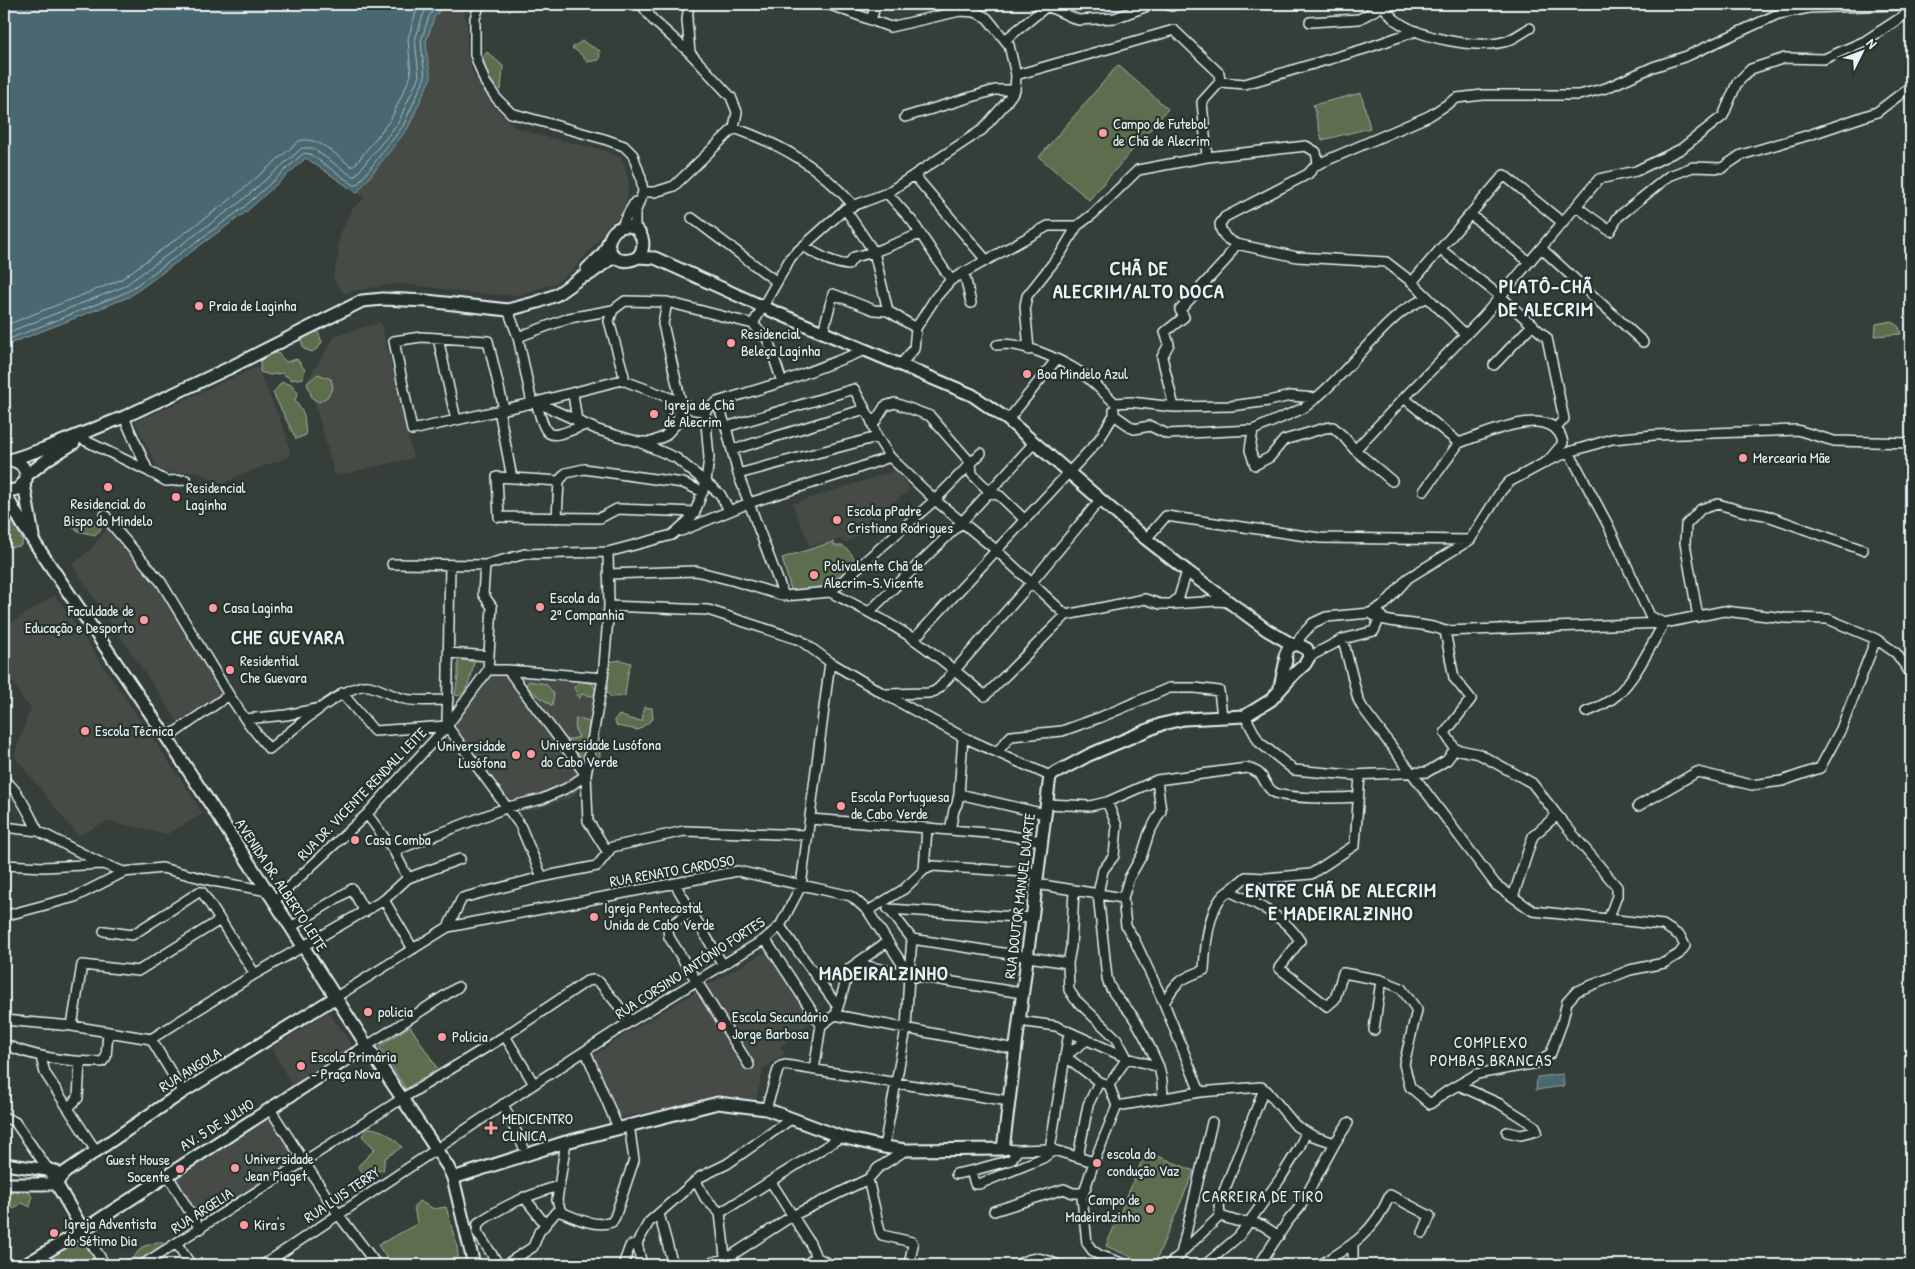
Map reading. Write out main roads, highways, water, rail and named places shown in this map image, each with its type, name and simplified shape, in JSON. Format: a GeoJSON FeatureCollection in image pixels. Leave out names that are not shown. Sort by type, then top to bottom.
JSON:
{"type":"FeatureCollection","features":[{"type":"Feature","properties":{"kind":"water"},"geometry":{"type":"Polygon","coordinates":[[[4,4],[444,4],[434,18],[426,42],[431,77],[408,128],[357,193],[306,158],[246,212],[129,297],[4,346],[4,4]]]}},
{"type":"Feature","properties":{"kind":"water"},"geometry":{"type":"Polygon","coordinates":[[[1563,1074],[1564,1086],[1536,1090],[1537,1077],[1563,1074]]]}},
{"type":"Feature","properties":{"kind":"place","name":"Campo de Futebol de Chã de Alecrim"},"geometry":{"type":"Point","coordinates":[1103,133]}},
{"type":"Feature","properties":{"kind":"place","name":"Praia de Laginha"},"geometry":{"type":"Point","coordinates":[199,306]}},
{"type":"Feature","properties":{"kind":"place","name":"Residencial Beleça Laginha"},"geometry":{"type":"Point","coordinates":[731,343]}},
{"type":"Feature","properties":{"kind":"place","name":"Boa Mindelo Azul"},"geometry":{"type":"Point","coordinates":[1027,374]}},
{"type":"Feature","properties":{"kind":"place","name":"Igreja de Chã de Alecrim"},"geometry":{"type":"Point","coordinates":[654,414]}},
{"type":"Feature","properties":{"kind":"place","name":"Mercearia Mãe"},"geometry":{"type":"Point","coordinates":[1743,458]}},
{"type":"Feature","properties":{"kind":"place","name":"Residencial do Bispo do Mindelo"},"geometry":{"type":"Point","coordinates":[108,487]}},
{"type":"Feature","properties":{"kind":"place","name":"Residencial Laginha"},"geometry":{"type":"Point","coordinates":[176,497]}},
{"type":"Feature","properties":{"kind":"place","name":"Escola pPadre Cristiana Rodrigues"},"geometry":{"type":"Point","coordinates":[837,520]}},
{"type":"Feature","properties":{"kind":"place","name":"Polivalente Chã de Alecrim-S.Vicente"},"geometry":{"type":"Point","coordinates":[814,575]}},
{"type":"Feature","properties":{"kind":"place","name":"Escola da 2ª Companhia"},"geometry":{"type":"Point","coordinates":[540,607]}},
{"type":"Feature","properties":{"kind":"place","name":"Casa Laginha"},"geometry":{"type":"Point","coordinates":[213,608]}},
{"type":"Feature","properties":{"kind":"place","name":"Faculdade de Educação e Desporto"},"geometry":{"type":"Point","coordinates":[144,620]}},
{"type":"Feature","properties":{"kind":"place","name":"Residential Che Guevara"},"geometry":{"type":"Point","coordinates":[230,670]}},
{"type":"Feature","properties":{"kind":"place","name":"Escola Técnica"},"geometry":{"type":"Point","coordinates":[85,731]}},
{"type":"Feature","properties":{"kind":"place","name":"Universidade Lusófona do Cabo Verde"},"geometry":{"type":"Point","coordinates":[531,754]}},
{"type":"Feature","properties":{"kind":"place","name":"Universidade Lusófona"},"geometry":{"type":"Point","coordinates":[516,755]}},
{"type":"Feature","properties":{"kind":"place","name":"Escola Portuguesa de Cabo Verde"},"geometry":{"type":"Point","coordinates":[841,806]}},
{"type":"Feature","properties":{"kind":"place","name":"Casa Comba"},"geometry":{"type":"Point","coordinates":[355,840]}},
{"type":"Feature","properties":{"kind":"place","name":"Igreja Pentecostal Unida de Cabo Verde"},"geometry":{"type":"Point","coordinates":[594,917]}},
{"type":"Feature","properties":{"kind":"place","name":"policia"},"geometry":{"type":"Point","coordinates":[368,1012]}},
{"type":"Feature","properties":{"kind":"place","name":"Escola Secundário Jorge Barbosa"},"geometry":{"type":"Point","coordinates":[722,1026]}},
{"type":"Feature","properties":{"kind":"place","name":"Polícia"},"geometry":{"type":"Point","coordinates":[442,1037]}},
{"type":"Feature","properties":{"kind":"place","name":"Escola Primária - Praça Nova"},"geometry":{"type":"Point","coordinates":[301,1066]}},
{"type":"Feature","properties":{"kind":"place","name":"MEDICENTRO CLINICA"},"geometry":{"type":"Point","coordinates":[491,1128]}},
{"type":"Feature","properties":{"kind":"place","name":"escola do condução Vaz"},"geometry":{"type":"Point","coordinates":[1097,1163]}},
{"type":"Feature","properties":{"kind":"place","name":"Universidade Jean Piaget"},"geometry":{"type":"Point","coordinates":[235,1168]}},
{"type":"Feature","properties":{"kind":"place","name":"Guest House Socente"},"geometry":{"type":"Point","coordinates":[180,1169]}},
{"type":"Feature","properties":{"kind":"place","name":"Campo de Madeiralzinho"},"geometry":{"type":"Point","coordinates":[1150,1209]}},
{"type":"Feature","properties":{"kind":"place","name":"Kira's"},"geometry":{"type":"Point","coordinates":[244,1225]}},
{"type":"Feature","properties":{"kind":"place","name":"Igreja Adventista do Sétimo Dia"},"geometry":{"type":"Point","coordinates":[54,1233]}},
{"type":"Feature","properties":{"kind":"district","name":"CHÃ DE ALECRIM/ALTO DOCA"},"geometry":{"type":"Point","coordinates":[1139,280]}},
{"type":"Feature","properties":{"kind":"district","name":"PLATÔ-CHÃ DE ALECRIM"},"geometry":{"type":"Point","coordinates":[1546,298]}},
{"type":"Feature","properties":{"kind":"district","name":"CHE GUEVARA"},"geometry":{"type":"Point","coordinates":[288,637]}},
{"type":"Feature","properties":{"kind":"district","name":"ENTRE CHÃ DE ALECRIM E MADEIRALZINHO"},"geometry":{"type":"Point","coordinates":[1341,902]}},
{"type":"Feature","properties":{"kind":"district","name":"MADEIRALZINHO"},"geometry":{"type":"Point","coordinates":[884,973]}},
{"type":"Feature","properties":{"kind":"district","name":"COMPLEXO POMBAS BRANCAS"},"geometry":{"type":"Point","coordinates":[1491,1051]}},
{"type":"Feature","properties":{"kind":"district","name":"CARREIRA DE TIRO"},"geometry":{"type":"Point","coordinates":[1263,1196]}}]}
